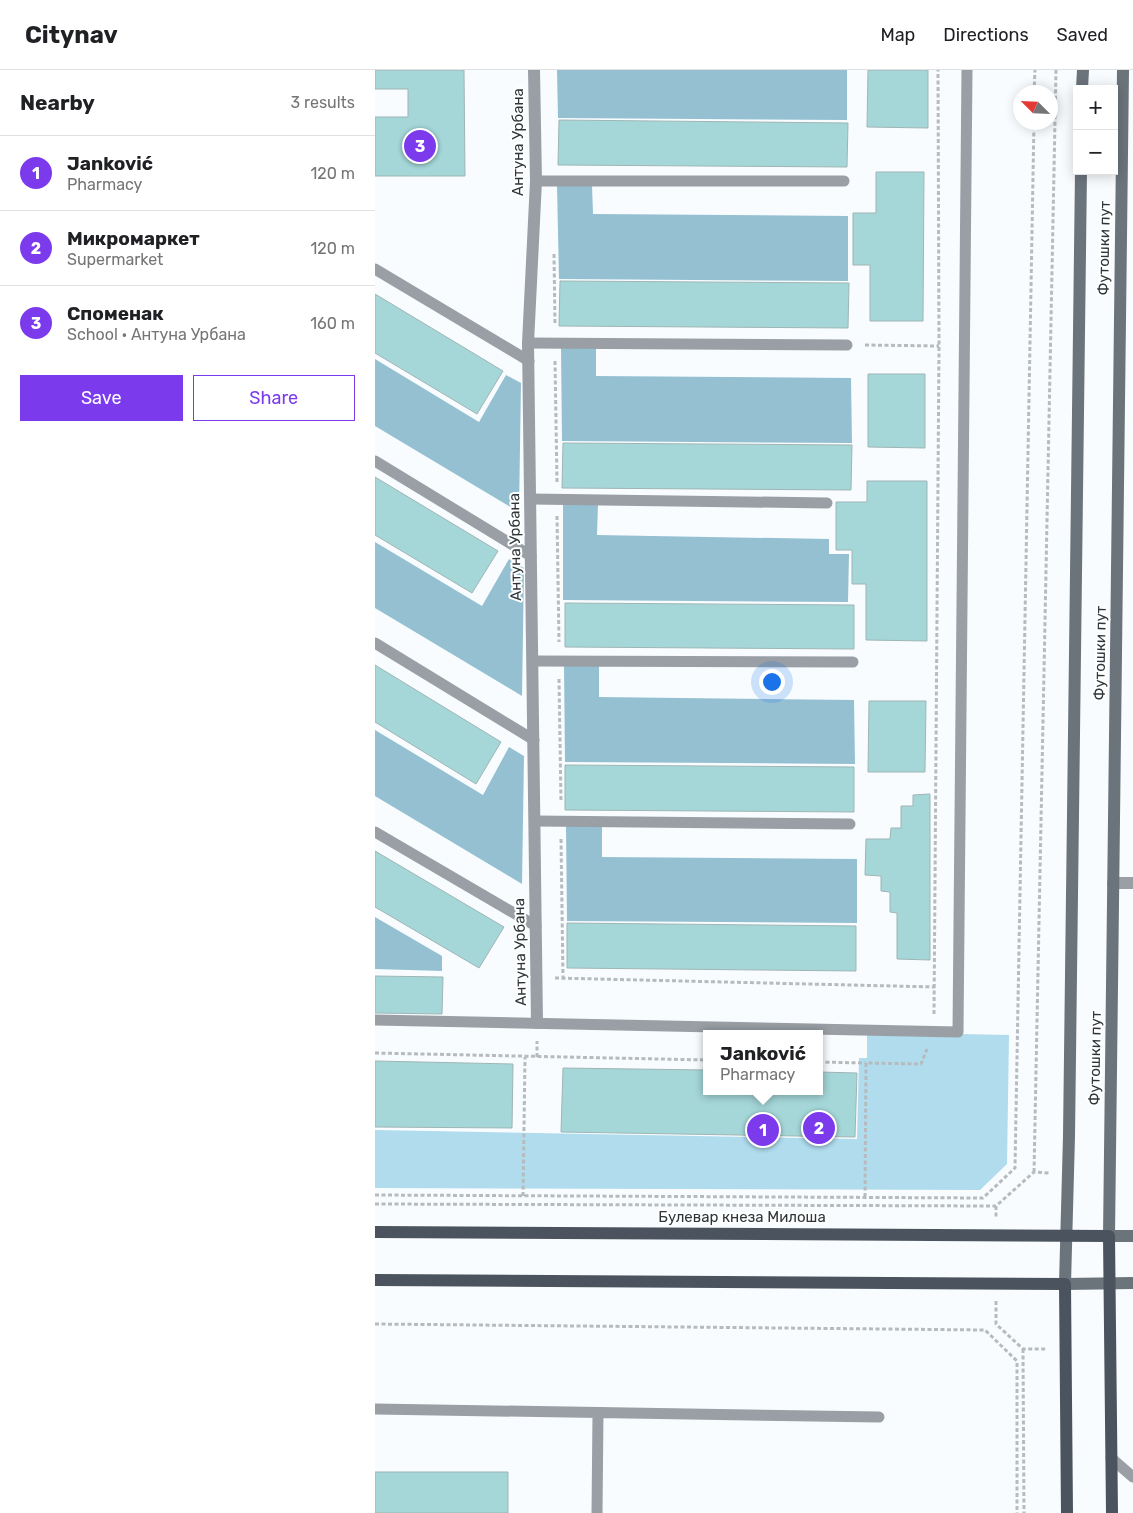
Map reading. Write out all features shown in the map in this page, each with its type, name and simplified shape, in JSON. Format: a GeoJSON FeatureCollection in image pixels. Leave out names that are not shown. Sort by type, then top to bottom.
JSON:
{"type":"FeatureCollection","features":[{"type":"Feature","properties":{"kind":"main road"},"geometry":{"type":"LineString","coordinates":[[1082,85],[1083,70]]}},
{"type":"Feature","properties":{"kind":"main road","name":"Футошки пут"},"geometry":{"type":"LineString","coordinates":[[1109,1236],[1113,883],[1127,162],[1123,70]]}},
{"type":"Feature","properties":{"kind":"main road","name":"Футошки пут"},"geometry":{"type":"LineString","coordinates":[[1065,1284],[1069,1136],[1081,175]]}},
{"type":"Feature","properties":{"kind":"main road","name":"Булевар кнеза Милоша"},"geometry":{"type":"LineString","coordinates":[[375,1232],[1109,1236]]}},
{"type":"Feature","properties":{"kind":"main road"},"geometry":{"type":"LineString","coordinates":[[1112,1513],[1109,1236],[1133,1236]]}},
{"type":"Feature","properties":{"kind":"main road"},"geometry":{"type":"LineString","coordinates":[[375,1280],[1133,1283]]}},
{"type":"Feature","properties":{"kind":"main road"},"geometry":{"type":"LineString","coordinates":[[1065,1284],[1067,1513]]}},
{"type":"Feature","properties":{"kind":"street","name":"Антуна Урбана"},"geometry":{"type":"LineString","coordinates":[[533,70],[536,181],[529,361],[537,1023]]}},
{"type":"Feature","properties":{"kind":"street"},"geometry":{"type":"LineString","coordinates":[[1113,883],[1133,884]]}},
{"type":"Feature","properties":{"kind":"lane"},"geometry":{"type":"LineString","coordinates":[[375,1020],[958,1032],[967,70]]}},
{"type":"Feature","properties":{"kind":"lane"},"geometry":{"type":"LineString","coordinates":[[536,181],[844,181]]}},
{"type":"Feature","properties":{"kind":"lane"},"geometry":{"type":"LineString","coordinates":[[375,268],[529,361]]}},
{"type":"Feature","properties":{"kind":"lane"},"geometry":{"type":"LineString","coordinates":[[529,343],[847,345]]}},
{"type":"Feature","properties":{"kind":"lane"},"geometry":{"type":"LineString","coordinates":[[375,461],[531,556]]}},
{"type":"Feature","properties":{"kind":"lane"},"geometry":{"type":"LineString","coordinates":[[531,499],[827,503]]}},
{"type":"Feature","properties":{"kind":"lane"},"geometry":{"type":"LineString","coordinates":[[375,643],[534,740]]}},
{"type":"Feature","properties":{"kind":"lane"},"geometry":{"type":"LineString","coordinates":[[533,661],[853,662]]}},
{"type":"Feature","properties":{"kind":"lane"},"geometry":{"type":"LineString","coordinates":[[535,821],[851,824]]}},
{"type":"Feature","properties":{"kind":"lane"},"geometry":{"type":"LineString","coordinates":[[375,832],[536,926]]}},
{"type":"Feature","properties":{"kind":"lane"},"geometry":{"type":"LineString","coordinates":[[375,1409],[879,1417]]}},
{"type":"Feature","properties":{"kind":"lane"},"geometry":{"type":"LineString","coordinates":[[597,1513],[598,1413]]}},
{"type":"Feature","properties":{"kind":"lane"},"geometry":{"type":"LineString","coordinates":[[1111,1458],[1133,1478]]}},
{"type":"Feature","properties":{"kind":"path"},"geometry":{"type":"LineString","coordinates":[[823,1062],[921,1064],[933,1031],[935,986],[939,346],[938,70]]}},
{"type":"Feature","properties":{"kind":"path"},"geometry":{"type":"LineString","coordinates":[[1034,85],[1035,70]]}},
{"type":"Feature","properties":{"kind":"path"},"geometry":{"type":"LineString","coordinates":[[1034,1172],[1056,70]]}},
{"type":"Feature","properties":{"kind":"path"},"geometry":{"type":"LineString","coordinates":[[375,1195],[983,1198],[1015,1168],[1034,130]]}},
{"type":"Feature","properties":{"kind":"path"},"geometry":{"type":"LineString","coordinates":[[554,248],[563,978]]}},
{"type":"Feature","properties":{"kind":"path"},"geometry":{"type":"LineString","coordinates":[[847,345],[939,346]]}},
{"type":"Feature","properties":{"kind":"path"},"geometry":{"type":"LineString","coordinates":[[537,978],[935,986]]}},
{"type":"Feature","properties":{"kind":"path"},"geometry":{"type":"LineString","coordinates":[[375,1053],[703,1060]]}},
{"type":"Feature","properties":{"kind":"path"},"geometry":{"type":"LineString","coordinates":[[523,1196],[525,1057]]}},
{"type":"Feature","properties":{"kind":"path"},"geometry":{"type":"LineString","coordinates":[[865,1197],[866,1063]]}},
{"type":"Feature","properties":{"kind":"path"},"geometry":{"type":"LineString","coordinates":[[375,1204],[996,1206]]}},
{"type":"Feature","properties":{"kind":"path"},"geometry":{"type":"LineString","coordinates":[[375,1324],[985,1330],[1017,1360],[1017,1513]]}},
{"type":"Feature","properties":{"kind":"path"},"geometry":{"type":"LineString","coordinates":[[997,1324],[1023,1349],[1024,1513]]}},
{"type":"Feature","properties":{"kind":"shaded area"},"geometry":{"type":"Polygon","coordinates":[[[557,70],[847,70],[847,120],[558,118],[557,70]]]}},
{"type":"Feature","properties":{"kind":"shaded area"},"geometry":{"type":"Polygon","coordinates":[[[557,185],[592,185],[593,214],[848,216],[848,281],[559,279],[557,185]]]}},
{"type":"Feature","properties":{"kind":"shaded area"},"geometry":{"type":"Polygon","coordinates":[[[561,347],[596,347],[596,376],[851,378],[852,443],[562,441],[561,347]]]}},
{"type":"Feature","properties":{"kind":"shaded area"},"geometry":{"type":"Polygon","coordinates":[[[375,359],[479,422],[506,375],[521,383],[519,512],[375,426],[375,359]]]}},
{"type":"Feature","properties":{"kind":"shaded area"},"geometry":{"type":"Polygon","coordinates":[[[563,504],[598,504],[597,535],[829,539],[829,554],[849,554],[848,602],[563,600],[563,504]]]}},
{"type":"Feature","properties":{"kind":"shaded area"},"geometry":{"type":"Polygon","coordinates":[[[375,542],[482,606],[509,559],[524,568],[522,696],[375,608],[375,542]]]}},
{"type":"Feature","properties":{"kind":"shaded area"},"geometry":{"type":"Polygon","coordinates":[[[564,666],[599,666],[599,697],[854,700],[855,764],[565,762],[564,666]]]}},
{"type":"Feature","properties":{"kind":"shaded area"},"geometry":{"type":"Polygon","coordinates":[[[375,730],[483,795],[509,747],[524,756],[522,884],[375,796],[375,730]]]}},
{"type":"Feature","properties":{"kind":"shaded area"},"geometry":{"type":"Polygon","coordinates":[[[566,825],[602,826],[602,857],[857,859],[857,923],[567,921],[566,825]]]}},
{"type":"Feature","properties":{"kind":"shaded area"},"geometry":{"type":"Polygon","coordinates":[[[375,917],[442,956],[442,971],[375,969],[375,917]]]}},
{"type":"Feature","properties":{"kind":"shaded area"},"geometry":{"type":"Polygon","coordinates":[[[867,1032],[1009,1035],[1007,1164],[980,1190],[375,1188],[375,1130],[857,1139],[859,1058],[867,1058],[867,1032]]]}},
{"type":"Feature","properties":{"kind":"building"},"geometry":{"type":"Polygon","coordinates":[[[375,70],[464,70],[465,176],[375,176],[375,117],[408,117],[408,89],[375,89],[375,70]]]}},
{"type":"Feature","properties":{"kind":"building"},"geometry":{"type":"Polygon","coordinates":[[[868,70],[928,70],[928,128],[867,127],[868,70]]]}},
{"type":"Feature","properties":{"kind":"building"},"geometry":{"type":"Polygon","coordinates":[[[559,120],[848,123],[847,167],[558,165],[559,120]]]}},
{"type":"Feature","properties":{"kind":"building"},"geometry":{"type":"Polygon","coordinates":[[[876,172],[924,172],[923,321],[870,321],[870,265],[853,265],[853,213],[876,213],[876,172]]]}},
{"type":"Feature","properties":{"kind":"building"},"geometry":{"type":"Polygon","coordinates":[[[560,281],[849,283],[848,328],[559,326],[560,281]]]}},
{"type":"Feature","properties":{"kind":"building"},"geometry":{"type":"Polygon","coordinates":[[[375,294],[503,371],[477,414],[375,353],[375,294]]]}},
{"type":"Feature","properties":{"kind":"building"},"geometry":{"type":"Polygon","coordinates":[[[868,374],[925,374],[925,448],[868,447],[868,374]]]}},
{"type":"Feature","properties":{"kind":"building"},"geometry":{"type":"Polygon","coordinates":[[[563,443],[852,445],[851,490],[562,488],[563,443]]]}},
{"type":"Feature","properties":{"kind":"building"},"geometry":{"type":"Polygon","coordinates":[[[375,477],[498,551],[472,593],[375,535],[375,477]]]}},
{"type":"Feature","properties":{"kind":"building"},"geometry":{"type":"Polygon","coordinates":[[[867,481],[927,481],[927,641],[866,640],[866,584],[852,584],[852,550],[836,550],[836,502],[867,502],[867,481]]]}},
{"type":"Feature","properties":{"kind":"building"},"geometry":{"type":"Polygon","coordinates":[[[565,603],[854,605],[854,649],[565,647],[565,603]]]}},
{"type":"Feature","properties":{"kind":"building"},"geometry":{"type":"Polygon","coordinates":[[[375,665],[501,742],[476,784],[375,722],[375,665]]]}},
{"type":"Feature","properties":{"kind":"building"},"geometry":{"type":"Polygon","coordinates":[[[869,701],[926,701],[925,772],[868,772],[869,701]]]}},
{"type":"Feature","properties":{"kind":"building"},"geometry":{"type":"Polygon","coordinates":[[[565,765],[854,767],[854,812],[565,810],[565,765]]]}},
{"type":"Feature","properties":{"kind":"building"},"geometry":{"type":"Polygon","coordinates":[[[930,794],[930,960],[897,959],[897,913],[890,912],[890,892],[881,891],[881,876],[865,875],[866,839],[890,839],[891,828],[901,828],[901,806],[913,806],[913,795],[930,794]]]}},
{"type":"Feature","properties":{"kind":"building"},"geometry":{"type":"Polygon","coordinates":[[[375,851],[504,927],[479,968],[375,907],[375,851]]]}},
{"type":"Feature","properties":{"kind":"building"},"geometry":{"type":"Polygon","coordinates":[[[567,923],[856,926],[856,971],[567,968],[567,923]]]}},
{"type":"Feature","properties":{"kind":"building"},"geometry":{"type":"Polygon","coordinates":[[[375,976],[443,977],[442,1014],[375,1013],[375,976]]]}},
{"type":"Feature","properties":{"kind":"building"},"geometry":{"type":"Polygon","coordinates":[[[375,1061],[513,1064],[512,1128],[375,1127],[375,1061]]]}},
{"type":"Feature","properties":{"kind":"building"},"geometry":{"type":"Polygon","coordinates":[[[563,1068],[703,1070],[703,1095],[823,1095],[823,1072],[857,1073],[855,1137],[561,1132],[563,1068]]]}},
{"type":"Feature","properties":{"kind":"building"},"geometry":{"type":"Polygon","coordinates":[[[375,1472],[508,1472],[508,1513],[375,1513],[375,1472]]]}},
{"type":"Feature","properties":{"kind":"place","name":"Споменак"},"geometry":{"type":"Point","coordinates":[420,146]}},
{"type":"Feature","properties":{"kind":"place","name":"Микромаркет"},"geometry":{"type":"Point","coordinates":[819,1128]}},
{"type":"Feature","properties":{"kind":"place","name":"Janković"},"geometry":{"type":"Point","coordinates":[763,1130]}}]}
